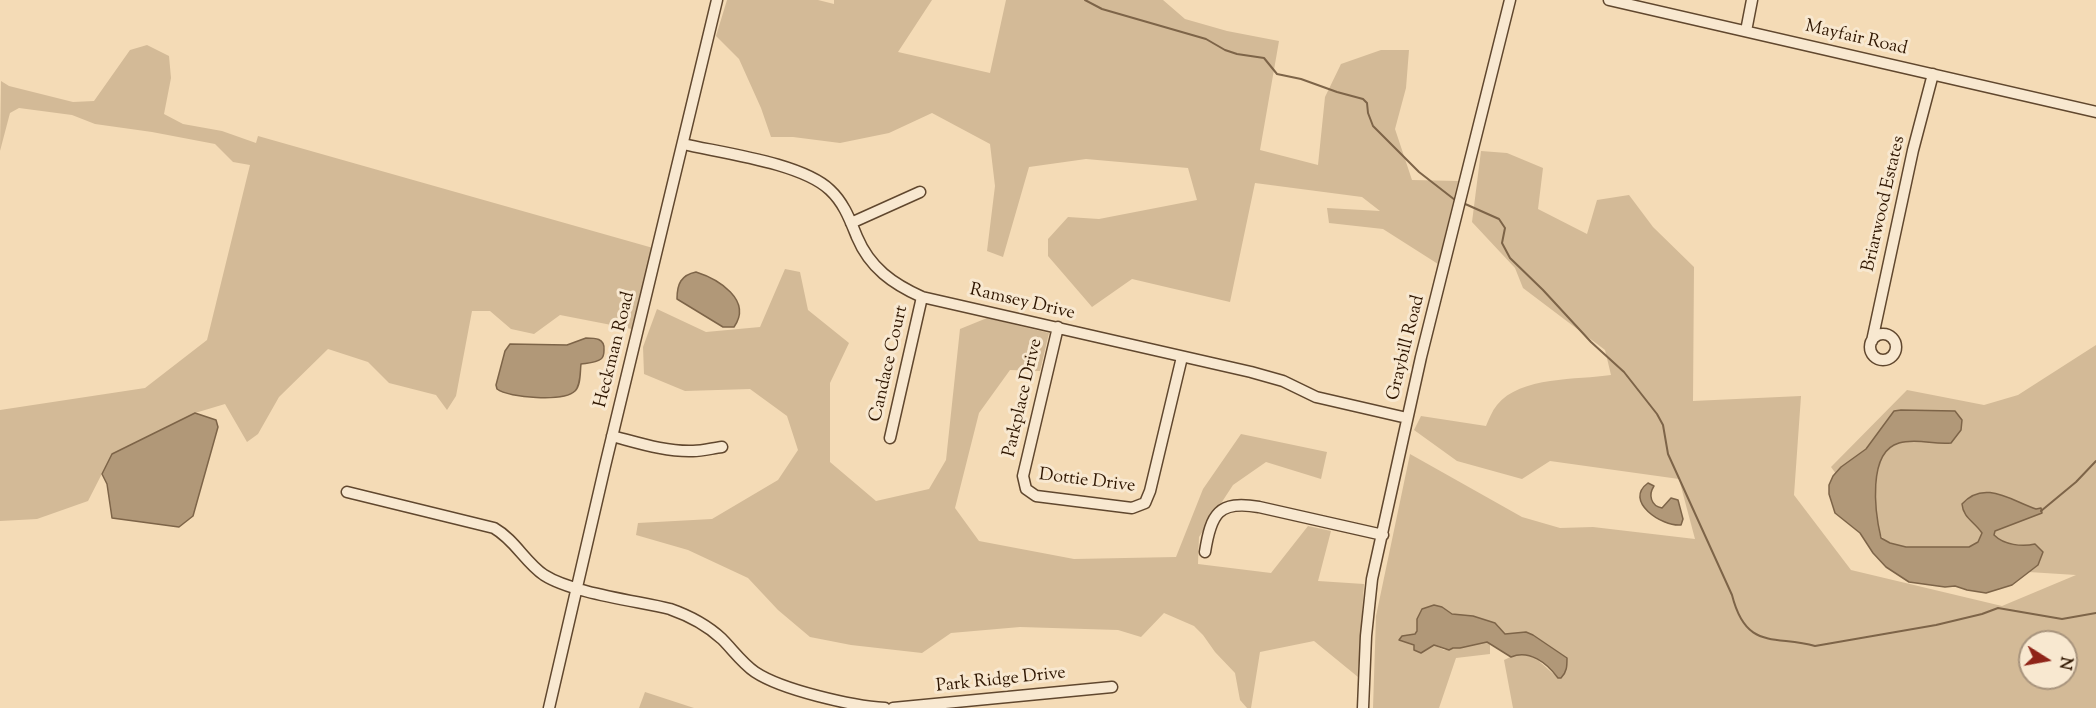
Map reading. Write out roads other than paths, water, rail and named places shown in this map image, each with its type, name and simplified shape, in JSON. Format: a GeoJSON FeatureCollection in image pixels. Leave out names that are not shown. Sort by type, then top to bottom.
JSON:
{"type":"FeatureCollection","features":[{"type":"Feature","properties":{"kind":"street","name":"Heckman Road"},"geometry":{"type":"LineString","coordinates":[[549,708],[717,0]]}},
{"type":"Feature","properties":{"kind":"street","name":"Graybill Road"},"geometry":{"type":"LineString","coordinates":[[1363,708],[1369,597],[1407,418],[1510,0]]}},
{"type":"Feature","properties":{"kind":"street","name":"Mayfair Road"},"geometry":{"type":"LineString","coordinates":[[1609,0],[2096,112]]}},
{"type":"Feature","properties":{"kind":"street"},"geometry":{"type":"LineString","coordinates":[[1746,31],[1752,0]]}},
{"type":"Feature","properties":{"kind":"street","name":"Briarwood Estates"},"geometry":{"type":"LineString","coordinates":[[1872,341],[1913,150],[1932,75]]}},
{"type":"Feature","properties":{"kind":"street","name":"Ramsey Drive"},"geometry":{"type":"LineString","coordinates":[[683,144],[804,172],[816,179],[837,197],[863,249],[877,269],[900,287],[922,297],[1283,381],[1316,397],[1407,418]]}},
{"type":"Feature","properties":{"kind":"street"},"geometry":{"type":"LineString","coordinates":[[851,223],[920,192]]}},
{"type":"Feature","properties":{"kind":"street","name":"Candace Court"},"geometry":{"type":"LineString","coordinates":[[890,438],[922,297]]}},
{"type":"Feature","properties":{"kind":"street","name":"Parkplace Drive"},"geometry":{"type":"LineString","coordinates":[[1023,476],[1058,327]]}},
{"type":"Feature","properties":{"kind":"street","name":"Dottie Drive"},"geometry":{"type":"LineString","coordinates":[[1023,476],[1026,489],[1036,496],[1136,508],[1146,503],[1182,357]]}},
{"type":"Feature","properties":{"kind":"street"},"geometry":{"type":"LineString","coordinates":[[612,436],[662,449],[694,451],[722,447]]}},
{"type":"Feature","properties":{"kind":"street"},"geometry":{"type":"LineString","coordinates":[[347,492],[494,528],[511,540],[536,570],[558,583],[686,614],[711,630],[754,671],[780,684],[841,700],[885,708]]}},
{"type":"Feature","properties":{"kind":"street"},"geometry":{"type":"LineString","coordinates":[[1205,552],[1214,518],[1218,512],[1229,505],[1245,504],[1383,535]]}},
{"type":"Feature","properties":{"kind":"street","name":"Park Ridge Drive"},"geometry":{"type":"LineString","coordinates":[[893,708],[1112,687]]}},
{"type":"Feature","properties":{"kind":"waterway"},"geometry":{"type":"LineString","coordinates":[[1085,0],[1102,9],[1206,39],[1237,54],[1264,58],[1277,74],[1301,79],[1363,99],[1367,103],[1373,126],[1419,172],[1455,200]]}},
{"type":"Feature","properties":{"kind":"waterway"},"geometry":{"type":"LineString","coordinates":[[1463,203],[1499,219],[1505,228],[1502,243],[1510,258],[1591,342],[1624,372],[1657,414],[1663,425],[1668,454],[1738,613],[1745,625],[1753,632],[1774,640],[1815,646],[1936,625],[1998,608],[2062,619],[2096,613]]}},
{"type":"Feature","properties":{"kind":"waterway"},"geometry":{"type":"LineString","coordinates":[[2041,511],[2076,482],[2096,461]]}}]}
